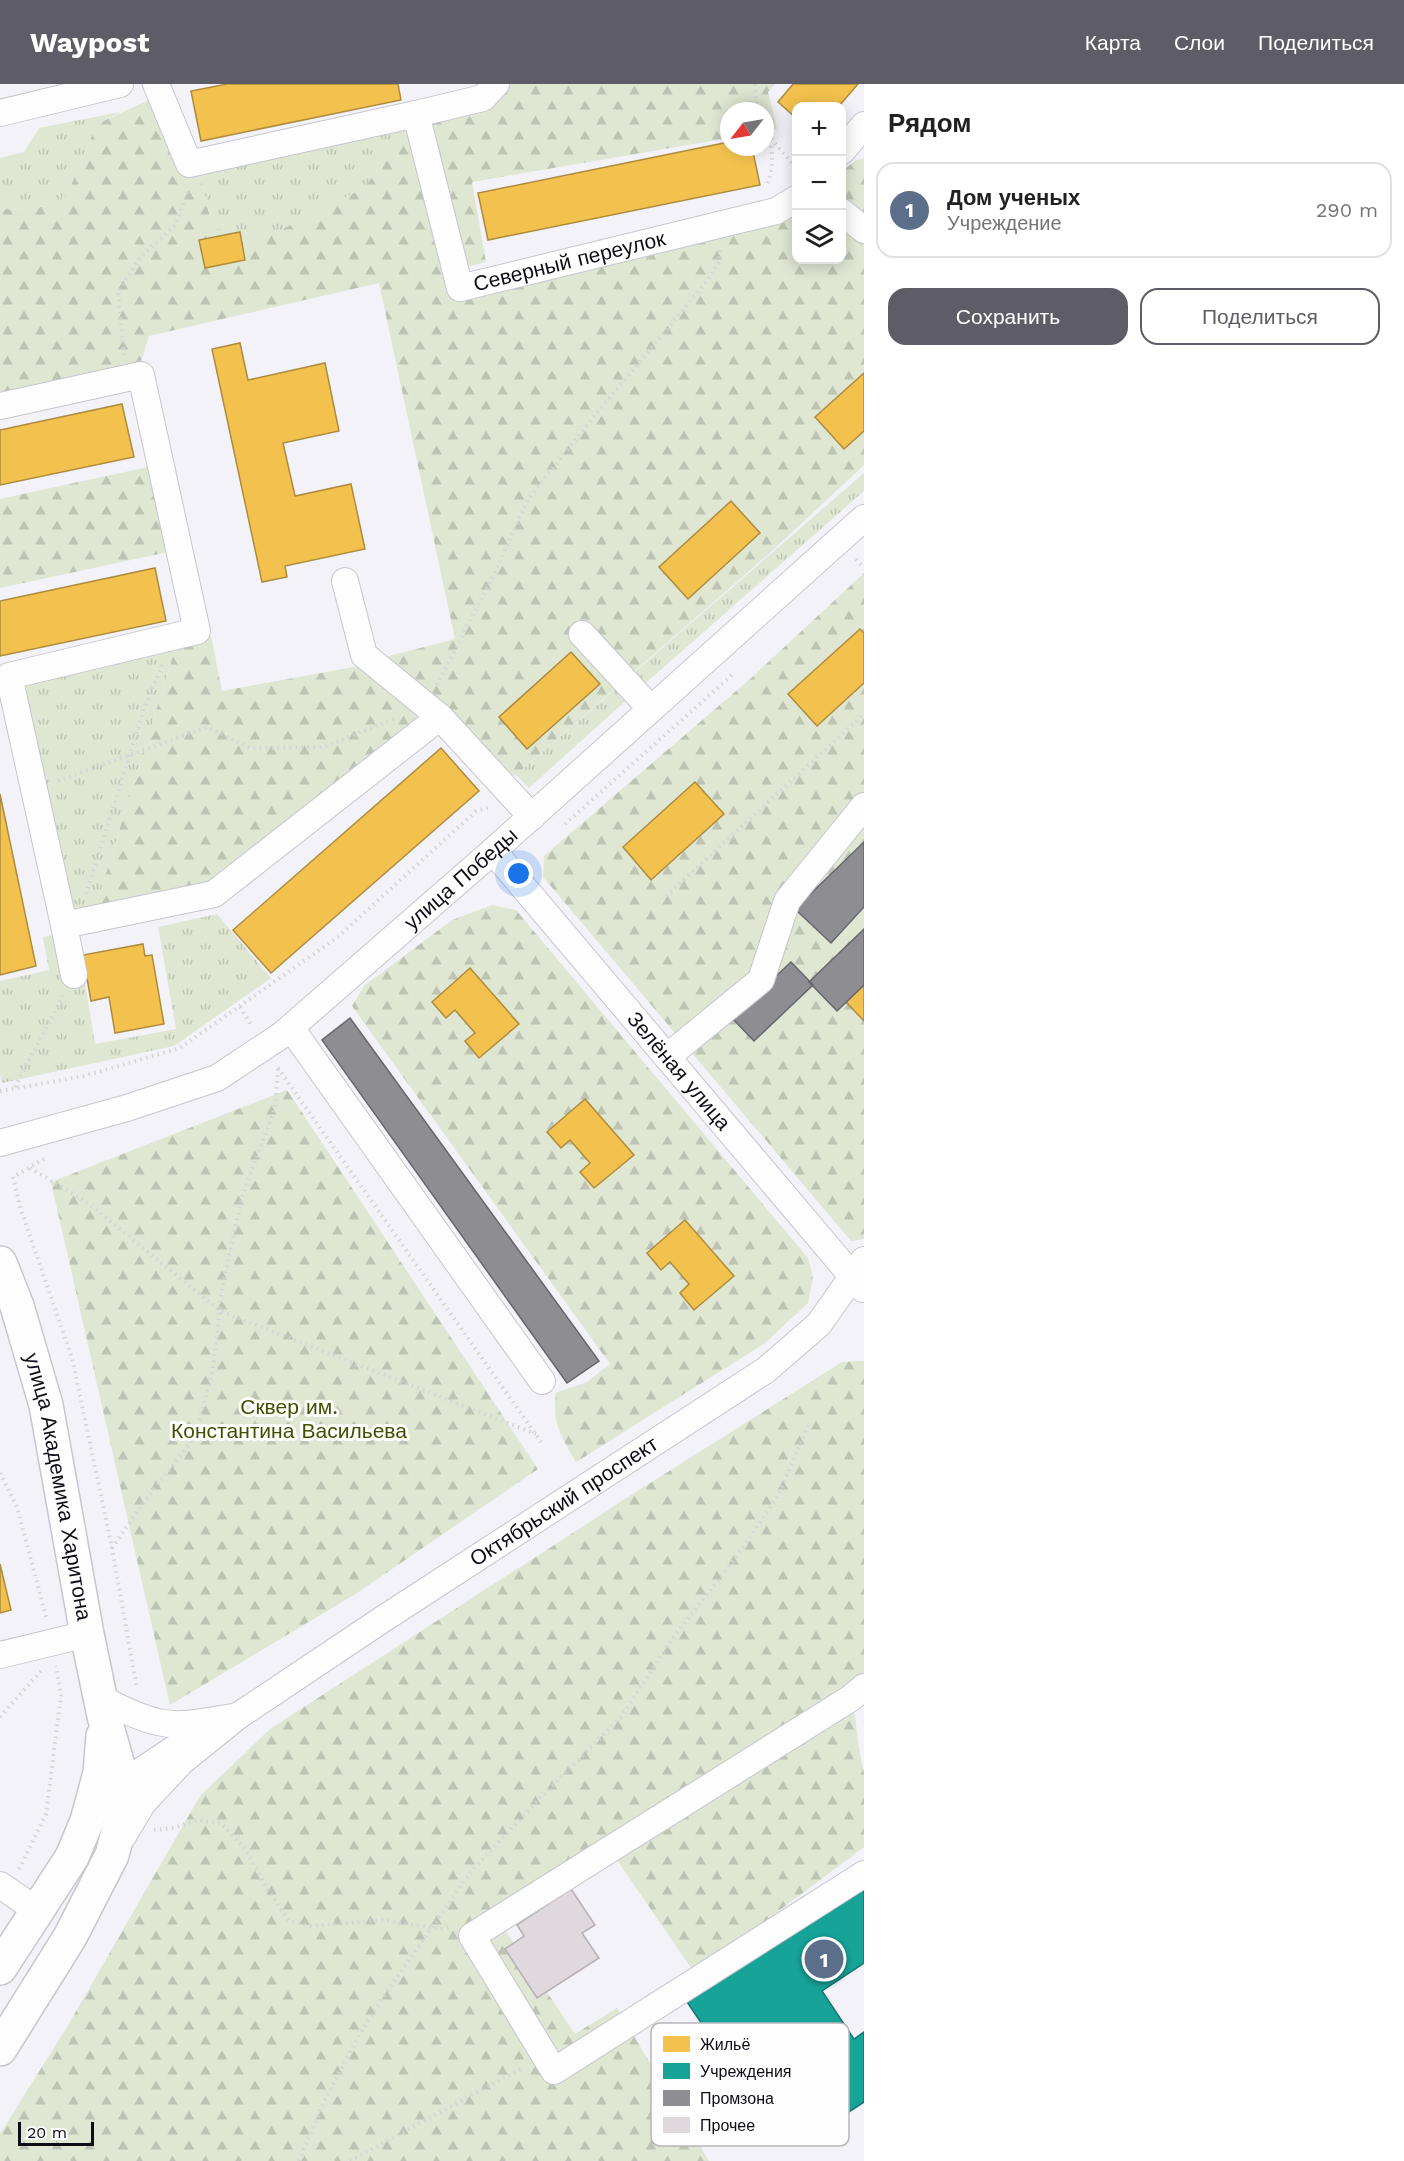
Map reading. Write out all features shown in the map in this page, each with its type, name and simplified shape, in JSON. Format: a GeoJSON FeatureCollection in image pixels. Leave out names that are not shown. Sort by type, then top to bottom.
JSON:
{"type":"FeatureCollection","features":[{"type":"Feature","properties":{"kind":"main road","name":"улица Академика Харитона"},"geometry":{"type":"LineString","coordinates":[[0,1263],[17,1306],[46,1406],[87,1634],[102,1707],[123,1784],[123,1813],[112,1855],[70,1938],[0,2049]]}},
{"type":"Feature","properties":{"kind":"main road","name":"улица Академика Харитона"},"geometry":{"type":"LineString","coordinates":[[0,1968],[72,1857],[87,1821],[100,1773],[102,1707]]}},
{"type":"Feature","properties":{"kind":"street"},"geometry":{"type":"LineString","coordinates":[[0,112],[120,84]]}},
{"type":"Feature","properties":{"kind":"street"},"geometry":{"type":"LineString","coordinates":[[156,84],[189,165],[416,114],[482,89]]}},
{"type":"Feature","properties":{"kind":"street","name":"Северный переулок"},"geometry":{"type":"LineString","coordinates":[[416,114],[460,288],[776,211],[792,201]]}},
{"type":"Feature","properties":{"kind":"street"},"geometry":{"type":"LineString","coordinates":[[846,146],[864,125]]}},
{"type":"Feature","properties":{"kind":"street"},"geometry":{"type":"LineString","coordinates":[[846,215],[864,230]]}},
{"type":"Feature","properties":{"kind":"street"},"geometry":{"type":"LineString","coordinates":[[0,406],[141,375],[197,631],[5,677],[71,923],[74,975]]}},
{"type":"Feature","properties":{"kind":"street","name":"улица Победы"},"geometry":{"type":"LineString","coordinates":[[0,1143],[127,1108],[218,1078],[291,1028],[493,851],[523,808],[651,709],[864,518]]}},
{"type":"Feature","properties":{"kind":"street"},"geometry":{"type":"LineString","coordinates":[[345,581],[364,656],[433,712],[523,808]]}},
{"type":"Feature","properties":{"kind":"street"},"geometry":{"type":"LineString","coordinates":[[582,634],[651,709]]}},
{"type":"Feature","properties":{"kind":"street"},"geometry":{"type":"LineString","coordinates":[[71,923],[214,894],[433,712]]}},
{"type":"Feature","properties":{"kind":"street"},"geometry":{"type":"LineString","coordinates":[[667,1057],[761,980],[787,901],[864,806]]}},
{"type":"Feature","properties":{"kind":"street","name":"Зелёная улица"},"geometry":{"type":"LineString","coordinates":[[493,851],[667,1057],[860,1275]]}},
{"type":"Feature","properties":{"kind":"street"},"geometry":{"type":"LineString","coordinates":[[291,1028],[542,1381]]}},
{"type":"Feature","properties":{"kind":"street","name":"Октябрьский проспект"},"geometry":{"type":"LineString","coordinates":[[112,1855],[142,1804],[181,1762],[238,1716],[766,1370],[819,1324],[860,1275]]}},
{"type":"Feature","properties":{"kind":"street"},"geometry":{"type":"LineString","coordinates":[[0,1655],[52,1650],[87,1634]]}},
{"type":"Feature","properties":{"kind":"street"},"geometry":{"type":"LineString","coordinates":[[864,1687],[841,1704],[472,1936],[554,2071],[864,1874]]}},
{"type":"Feature","properties":{"kind":"street","name":"Октябрьский проспект"},"geometry":{"type":"LineString","coordinates":[[102,1707],[159,1723],[185,1724],[238,1716]]}},
{"type":"Feature","properties":{"kind":"street","name":"Октябрьский проспект"},"geometry":{"type":"LineString","coordinates":[[87,1821],[123,1784],[161,1756],[205,1728],[238,1716]]}},
{"type":"Feature","properties":{"kind":"street"},"geometry":{"type":"LineString","coordinates":[[3,1887],[38,1911]]}},
{"type":"Feature","properties":{"kind":"path"},"geometry":{"type":"LineString","coordinates":[[755,84],[757,102]]}},
{"type":"Feature","properties":{"kind":"path"},"geometry":{"type":"LineString","coordinates":[[774,142],[792,163]]}},
{"type":"Feature","properties":{"kind":"path"},"geometry":{"type":"LineString","coordinates":[[748,218],[771,178],[771,156]]}},
{"type":"Feature","properties":{"kind":"path"},"geometry":{"type":"LineString","coordinates":[[128,378],[120,336],[118,291],[140,258],[176,224],[189,192],[189,165]]}},
{"type":"Feature","properties":{"kind":"path"},"geometry":{"type":"LineString","coordinates":[[34,790],[207,728],[250,748],[324,747],[433,712],[529,498],[707,281],[720,261],[719,225]]}},
{"type":"Feature","properties":{"kind":"path"},"geometry":{"type":"LineString","coordinates":[[856,559],[864,568]]}},
{"type":"Feature","properties":{"kind":"path"},"geometry":{"type":"LineString","coordinates":[[71,923],[144,710],[173,636]]}},
{"type":"Feature","properties":{"kind":"path"},"geometry":{"type":"LineString","coordinates":[[666,896],[864,714]]}},
{"type":"Feature","properties":{"kind":"path"},"geometry":{"type":"LineString","coordinates":[[0,1090],[84,1076],[180,1048],[338,937],[476,812],[523,808]]}},
{"type":"Feature","properties":{"kind":"path"},"geometry":{"type":"LineString","coordinates":[[14,1088],[74,975]]}},
{"type":"Feature","properties":{"kind":"path"},"geometry":{"type":"LineString","coordinates":[[112,1548],[141,1506],[195,1437],[213,1369],[223,1283],[242,1197],[276,1108],[278,1068],[541,1442]]}},
{"type":"Feature","properties":{"kind":"path"},"geometry":{"type":"LineString","coordinates":[[30,1167],[88,1203],[220,1311],[536,1434]]}},
{"type":"Feature","properties":{"kind":"path"},"geometry":{"type":"LineString","coordinates":[[299,2161],[323,2104],[358,2037],[384,1996],[470,1873],[621,1717],[672,1639],[734,1560],[778,1496],[809,1423]]}},
{"type":"Feature","properties":{"kind":"path"},"geometry":{"type":"LineString","coordinates":[[0,1473],[17,1507],[62,1696],[46,1814],[19,1869],[3,1887]]}},
{"type":"Feature","properties":{"kind":"path"},"geometry":{"type":"LineString","coordinates":[[0,1717],[52,1650]]}},
{"type":"Feature","properties":{"kind":"path"},"geometry":{"type":"LineString","coordinates":[[151,1830],[174,1828],[197,1820],[221,1823],[245,1849],[289,1921],[311,1926],[382,1920],[441,1929],[450,1927]]}},
{"type":"Feature","properties":{"kind":"path"},"geometry":{"type":"LineString","coordinates":[[350,2161],[544,2056]]}},
{"type":"Feature","properties":{"kind":"green space"},"geometry":{"type":"Polygon","coordinates":[[[511,84],[775,84],[768,92],[770,102],[720,102],[720,140],[472,182],[486,262],[462,268],[429,119],[490,107],[511,84]]]}},
{"type":"Feature","properties":{"kind":"green space"},"geometry":{"type":"Polygon","coordinates":[[[151,99],[182,164],[203,185],[212,228],[267,237],[364,188],[409,128],[452,299],[786,221],[792,216],[792,264],[846,264],[846,231],[864,245],[864,465],[772,551],[516,775],[502,775],[378,659],[455,639],[379,283],[149,336],[140,365],[0,398],[0,209],[31,210],[55,203],[67,195],[97,124],[151,99]]]}},
{"type":"Feature","properties":{"kind":"green space"},"geometry":{"type":"Polygon","coordinates":[[[120,112],[97,124],[67,195],[55,203],[31,210],[0,209],[0,158],[24,152],[39,128],[120,112]]]}},
{"type":"Feature","properties":{"kind":"green space"},"geometry":{"type":"Polygon","coordinates":[[[409,128],[364,188],[267,237],[212,228],[203,185],[193,175],[409,128]]]}},
{"type":"Feature","properties":{"kind":"green space"},"geometry":{"type":"Polygon","coordinates":[[[864,158],[864,217],[846,201],[846,168],[864,158]]]}},
{"type":"Feature","properties":{"kind":"green space"},"geometry":{"type":"Polygon","coordinates":[[[148,467],[168,552],[0,588],[0,499],[148,467]]]}},
{"type":"Feature","properties":{"kind":"green space"},"geometry":{"type":"Polygon","coordinates":[[[864,473],[864,491],[640,688],[629,677],[864,473]]]}},
{"type":"Feature","properties":{"kind":"green space"},"geometry":{"type":"Polygon","coordinates":[[[864,573],[864,1239],[851,1241],[543,877],[544,856],[750,679],[864,573]]]}},
{"type":"Feature","properties":{"kind":"green space"},"geometry":{"type":"Polygon","coordinates":[[[211,636],[222,691],[364,665],[429,715],[210,887],[95,909],[177,643],[211,636]]]}},
{"type":"Feature","properties":{"kind":"green space"},"geometry":{"type":"Polygon","coordinates":[[[177,643],[95,909],[69,913],[18,682],[177,643]]]}},
{"type":"Feature","properties":{"kind":"green space"},"geometry":{"type":"Polygon","coordinates":[[[621,684],[631,696],[529,788],[516,775],[621,684]]]}},
{"type":"Feature","properties":{"kind":"green space"},"geometry":{"type":"Polygon","coordinates":[[[492,905],[516,910],[808,1258],[813,1277],[808,1303],[765,1343],[576,1462],[556,1421],[556,1393],[587,1382],[610,1364],[352,1006],[364,986],[452,920],[492,905]]]}},
{"type":"Feature","properties":{"kind":"green space"},"geometry":{"type":"Polygon","coordinates":[[[217,914],[271,978],[174,1046],[2,1083],[0,1074],[0,981],[49,970],[43,937],[76,930],[95,1044],[176,1029],[158,927],[217,914]]]}},
{"type":"Feature","properties":{"kind":"green space","name":"Сквер им. Константина Васильева"},"geometry":{"type":"Polygon","coordinates":[[[287,1090],[538,1469],[357,1593],[170,1705],[51,1182],[287,1090]]]}},
{"type":"Feature","properties":{"kind":"green space"},"geometry":{"type":"Polygon","coordinates":[[[864,1361],[864,1673],[851,1683],[864,1773],[864,1847],[744,1937],[691,1968],[617,1860],[505,1930],[575,2034],[617,2008],[651,2065],[651,2146],[700,2146],[709,2161],[0,2161],[0,2134],[67,2027],[200,1796],[270,1729],[636,1492],[842,1362],[864,1361]]]}},
{"type":"Feature","properties":{"kind":"building: Жильё"},"geometry":{"type":"Polygon","coordinates":[[[227,84],[398,84],[401,100],[201,141],[191,91],[227,84]]]}},
{"type":"Feature","properties":{"kind":"building: Жильё"},"geometry":{"type":"Polygon","coordinates":[[[793,84],[858,84],[842,102],[792,102],[792,114],[778,102],[793,84]]]}},
{"type":"Feature","properties":{"kind":"building: Жильё"},"geometry":{"type":"Polygon","coordinates":[[[720,144],[720,156],[754,156],[760,185],[488,240],[478,193],[720,144]]]}},
{"type":"Feature","properties":{"kind":"building: Жильё"},"geometry":{"type":"Polygon","coordinates":[[[240,232],[245,260],[205,268],[199,240],[240,232]]]}},
{"type":"Feature","properties":{"kind":"building: Жильё"},"geometry":{"type":"Polygon","coordinates":[[[240,343],[248,380],[325,363],[339,431],[283,443],[295,496],[351,484],[365,549],[285,566],[287,577],[262,582],[212,349],[240,343]]]}},
{"type":"Feature","properties":{"kind":"building: Жильё"},"geometry":{"type":"Polygon","coordinates":[[[864,373],[864,431],[844,449],[815,417],[864,373]]]}},
{"type":"Feature","properties":{"kind":"building: Жильё"},"geometry":{"type":"Polygon","coordinates":[[[122,404],[134,457],[0,485],[0,430],[122,404]]]}},
{"type":"Feature","properties":{"kind":"building: Жильё"},"geometry":{"type":"Polygon","coordinates":[[[731,501],[760,533],[688,599],[659,567],[731,501]]]}},
{"type":"Feature","properties":{"kind":"building: Жильё"},"geometry":{"type":"Polygon","coordinates":[[[155,568],[166,621],[0,656],[0,601],[155,568]]]}},
{"type":"Feature","properties":{"kind":"building: Жильё"},"geometry":{"type":"Polygon","coordinates":[[[860,629],[864,633],[864,683],[817,726],[788,694],[860,629]]]}},
{"type":"Feature","properties":{"kind":"building: Жильё"},"geometry":{"type":"Polygon","coordinates":[[[571,652],[600,684],[527,749],[499,717],[571,652]]]}},
{"type":"Feature","properties":{"kind":"building: Жильё"},"geometry":{"type":"Polygon","coordinates":[[[441,748],[479,791],[271,973],[233,930],[441,748]]]}},
{"type":"Feature","properties":{"kind":"building: Жильё"},"geometry":{"type":"Polygon","coordinates":[[[695,782],[724,814],[651,880],[623,847],[695,782]]]}},
{"type":"Feature","properties":{"kind":"building: Жильё"},"geometry":{"type":"Polygon","coordinates":[[[0,794],[36,966],[0,975],[0,794]]]}},
{"type":"Feature","properties":{"kind":"building: Жильё"},"geometry":{"type":"Polygon","coordinates":[[[143,944],[145,956],[152,955],[164,1024],[115,1033],[109,997],[91,1001],[83,955],[143,944]]]}},
{"type":"Feature","properties":{"kind":"building: Жильё"},"geometry":{"type":"Polygon","coordinates":[[[470,968],[519,1024],[479,1058],[465,1041],[475,1033],[455,1010],[446,1018],[432,1002],[470,968]]]}},
{"type":"Feature","properties":{"kind":"building: Жильё"},"geometry":{"type":"Polygon","coordinates":[[[864,985],[864,1021],[846,1002],[864,985]]]}},
{"type":"Feature","properties":{"kind":"building: Жильё"},"geometry":{"type":"Polygon","coordinates":[[[585,1099],[634,1155],[594,1188],[580,1172],[590,1163],[570,1140],[561,1148],[547,1132],[585,1099]]]}},
{"type":"Feature","properties":{"kind":"building: Жильё"},"geometry":{"type":"Polygon","coordinates":[[[685,1220],[734,1276],[694,1310],[680,1293],[689,1284],[670,1262],[661,1270],[647,1253],[685,1220]]]}},
{"type":"Feature","properties":{"kind":"building: Жильё"},"geometry":{"type":"Polygon","coordinates":[[[0,1564],[11,1610],[0,1613],[0,1564]]]}},
{"type":"Feature","properties":{"kind":"building: Учреждения"},"geometry":{"type":"Polygon","coordinates":[[[864,1887],[864,1963],[822,1991],[843,2023],[701,2023],[683,1996],[762,1943],[768,1951],[864,1887]]]}},
{"type":"Feature","properties":{"kind":"building: Учреждения"},"geometry":{"type":"Polygon","coordinates":[[[849,2032],[854,2039],[864,2032],[864,2102],[849,2112],[849,2032]]]}},
{"type":"Feature","properties":{"kind":"building: Промзона"},"geometry":{"type":"Polygon","coordinates":[[[864,842],[864,907],[831,943],[795,909],[864,842]]]}},
{"type":"Feature","properties":{"kind":"building: Промзона"},"geometry":{"type":"Polygon","coordinates":[[[864,929],[864,985],[837,1011],[809,982],[864,929]]]}},
{"type":"Feature","properties":{"kind":"building: Промзона"},"geometry":{"type":"Polygon","coordinates":[[[791,962],[813,985],[754,1041],[732,1018],[791,962]]]}},
{"type":"Feature","properties":{"kind":"building: Промзона"},"geometry":{"type":"Polygon","coordinates":[[[350,1018],[599,1361],[567,1383],[322,1040],[350,1018]]]}},
{"type":"Feature","properties":{"kind":"building: Прочее"},"geometry":{"type":"Polygon","coordinates":[[[571,1889],[595,1925],[582,1933],[599,1958],[537,1998],[505,1949],[524,1936],[517,1925],[571,1889]]]}},
{"type":"Feature","properties":{"kind":"place","name":"Дом ученых"},"geometry":{"type":"Point","coordinates":[824,1959]}}]}
